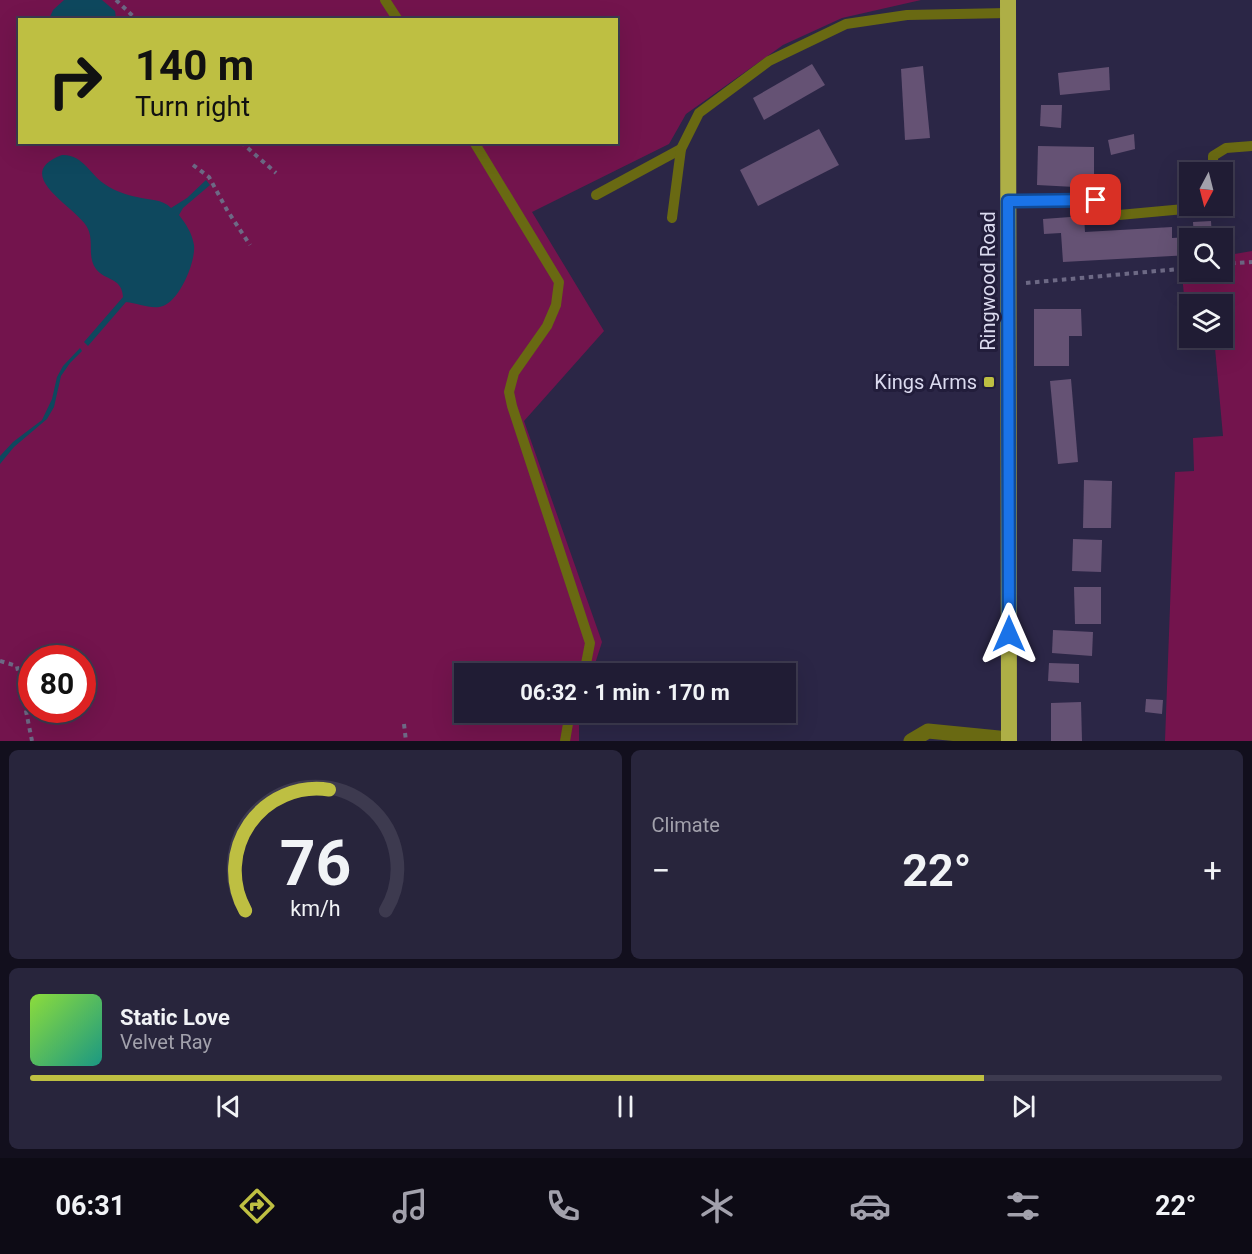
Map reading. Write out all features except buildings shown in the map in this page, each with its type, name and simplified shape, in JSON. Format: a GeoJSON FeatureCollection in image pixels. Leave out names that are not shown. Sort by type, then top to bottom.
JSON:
{"type":"FeatureCollection","features":[{"type":"Feature","properties":{"kind":"highway","name":"Ringwood Road"},"geometry":{"type":"LineString","coordinates":[[1008,7],[1009,740]]}},
{"type":"Feature","properties":{"kind":"street"},"geometry":{"type":"LineString","coordinates":[[911,741],[928,731],[1009,740]]}},
{"type":"Feature","properties":{"kind":"lane"},"geometry":{"type":"LineString","coordinates":[[385,0],[397,18]]}},
{"type":"Feature","properties":{"kind":"lane"},"geometry":{"type":"LineString","coordinates":[[672,218],[681,148],[699,113],[769,61],[846,24],[907,15],[1008,7]]}},
{"type":"Feature","properties":{"kind":"lane"},"geometry":{"type":"LineString","coordinates":[[475,144],[559,282],[556,305],[547,326],[514,373],[509,392],[590,643],[586,663]]}},
{"type":"Feature","properties":{"kind":"lane"},"geometry":{"type":"LineString","coordinates":[[1213,162],[1213,156],[1226,148],[1252,146]]}},
{"type":"Feature","properties":{"kind":"lane"},"geometry":{"type":"LineString","coordinates":[[596,195],[681,148]]}},
{"type":"Feature","properties":{"kind":"lane"},"geometry":{"type":"LineString","coordinates":[[1008,201],[1096,200],[1119,215],[1179,209]]}},
{"type":"Feature","properties":{"kind":"lane"},"geometry":{"type":"LineString","coordinates":[[566,741],[568,723]]}},
{"type":"Feature","properties":{"kind":"path"},"geometry":{"type":"LineString","coordinates":[[116,0],[135,18]]}},
{"type":"Feature","properties":{"kind":"path"},"geometry":{"type":"LineString","coordinates":[[243,144],[276,173]]}},
{"type":"Feature","properties":{"kind":"path"},"geometry":{"type":"LineString","coordinates":[[193,165],[209,177],[250,245]]}},
{"type":"Feature","properties":{"kind":"path"},"geometry":{"type":"LineString","coordinates":[[1233,263],[1252,262]]}},
{"type":"Feature","properties":{"kind":"path"},"geometry":{"type":"LineString","coordinates":[[1009,285],[1179,269]]}},
{"type":"Feature","properties":{"kind":"path"},"geometry":{"type":"LineString","coordinates":[[0,661],[16,666],[32,741]]}},
{"type":"Feature","properties":{"kind":"path"},"geometry":{"type":"LineString","coordinates":[[404,724],[406,741]]}},
{"type":"Feature","properties":{"kind":"shaded area"},"geometry":{"type":"Polygon","coordinates":[[[0,0],[921,0],[842,18],[783,45],[686,114],[669,144],[532,212],[604,331],[524,421],[602,642],[595,663],[454,663],[454,723],[579,723],[579,741],[0,741],[0,0]]]}},
{"type":"Feature","properties":{"kind":"shaded area"},"geometry":{"type":"Polygon","coordinates":[[[1252,251],[1252,741],[1165,741],[1175,472],[1194,471],[1193,438],[1223,436],[1215,348],[1233,348],[1233,294],[1184,294],[1183,282],[1233,282],[1233,254],[1252,251]]]}},
{"type":"Feature","properties":{"kind":"shaded area"},"geometry":{"type":"Polygon","coordinates":[[[1189,348],[1215,348],[1189,350],[1189,348]]]}},
{"type":"Feature","properties":{"kind":"water"},"geometry":{"type":"Polygon","coordinates":[[[64,0],[102,0],[115,11],[116,18],[49,18],[53,10],[64,0]]]}},
{"type":"Feature","properties":{"kind":"water"},"geometry":{"type":"Polygon","coordinates":[[[62,155],[81,161],[100,181],[113,189],[129,195],[160,201],[171,208],[187,198],[206,180],[210,185],[183,208],[179,215],[190,233],[194,252],[190,270],[175,296],[159,307],[126,302],[88,346],[84,342],[123,297],[120,286],[100,273],[93,264],[88,229],[44,182],[42,172],[47,163],[62,155]]]}},
{"type":"Feature","properties":{"kind":"water"},"geometry":{"type":"Polygon","coordinates":[[[80,348],[82,351],[61,376],[54,407],[47,419],[14,447],[0,464],[0,456],[13,442],[42,420],[52,399],[57,377],[63,366],[80,348]]]}},
{"type":"Feature","properties":{"kind":"place","name":"Kings Arms"},"geometry":{"type":"Point","coordinates":[989,382]}},
{"type":"Feature","properties":{"kind":"route"},"geometry":{"type":"LineString","coordinates":[[1009,634],[1008,201],[1096,200]]}}]}
